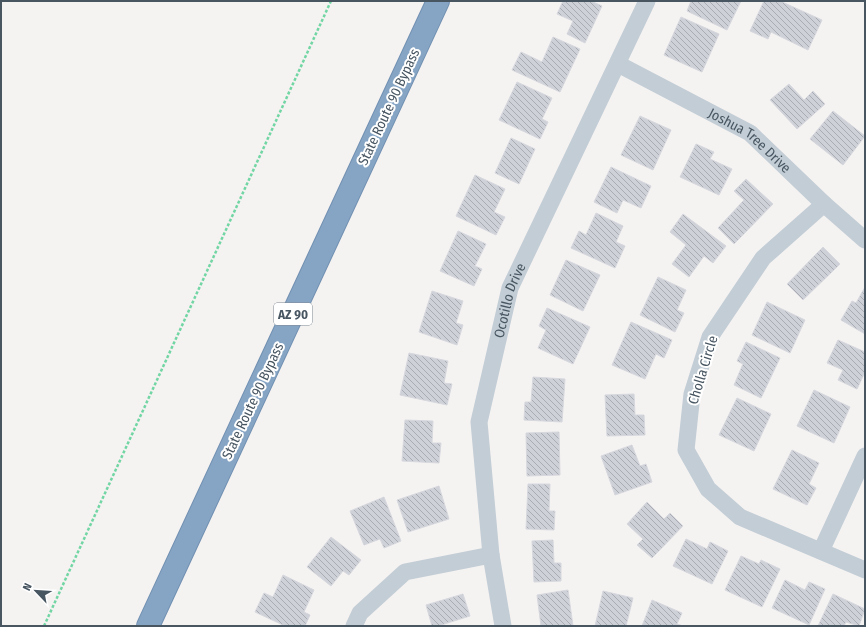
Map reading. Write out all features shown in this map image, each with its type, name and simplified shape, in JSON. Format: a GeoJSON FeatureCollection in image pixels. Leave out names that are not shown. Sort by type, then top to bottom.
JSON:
{"type":"FeatureCollection","features":[{"type":"Feature","properties":{"kind":"highway","name":"State Route 90 Bypass"},"geometry":{"type":"LineString","coordinates":[[148,626],[438,1]]}},
{"type":"Feature","properties":{"kind":"street","name":"Ocotillo Drive"},"geometry":{"type":"LineString","coordinates":[[502,626],[491,555],[479,422],[510,288],[647,1]]}},
{"type":"Feature","properties":{"kind":"street","name":"Joshua Tree Drive"},"geometry":{"type":"LineString","coordinates":[[618,64],[750,133],[824,204],[865,240]]}},
{"type":"Feature","properties":{"kind":"street","name":"Cholla Circle"},"geometry":{"type":"LineString","coordinates":[[824,204],[763,258],[710,337],[692,394],[686,450],[708,489],[740,517],[865,570]]}},
{"type":"Feature","properties":{"kind":"street"},"geometry":{"type":"LineString","coordinates":[[821,551],[865,456]]}},
{"type":"Feature","properties":{"kind":"street"},"geometry":{"type":"LineString","coordinates":[[354,626],[360,614],[405,572],[491,555]]}},
{"type":"Feature","properties":{"kind":"path"},"geometry":{"type":"LineString","coordinates":[[44,626],[331,1]]}},
{"type":"Feature","properties":{"kind":"building"},"geometry":{"type":"Polygon","coordinates":[[[563,1],[591,1],[602,6],[585,43],[567,34],[573,21],[557,14],[563,1]]]}},
{"type":"Feature","properties":{"kind":"building"},"geometry":{"type":"Polygon","coordinates":[[[691,1],[741,1],[727,30],[687,11],[691,1]]]}},
{"type":"Feature","properties":{"kind":"building"},"geometry":{"type":"Polygon","coordinates":[[[764,1],[780,1],[822,20],[808,50],[771,32],[768,39],[750,31],[764,1]]]}},
{"type":"Feature","properties":{"kind":"building"},"geometry":{"type":"Polygon","coordinates":[[[681,17],[719,34],[702,72],[664,55],[681,17]]]}},
{"type":"Feature","properties":{"kind":"building"},"geometry":{"type":"Polygon","coordinates":[[[553,37],[580,49],[560,92],[512,70],[521,52],[542,62],[553,37]]]}},
{"type":"Feature","properties":{"kind":"building"},"geometry":{"type":"Polygon","coordinates":[[[517,82],[552,98],[542,119],[548,122],[540,139],[499,120],[517,82]]]}},
{"type":"Feature","properties":{"kind":"building"},"geometry":{"type":"Polygon","coordinates":[[[789,84],[804,100],[813,91],[825,104],[797,129],[770,100],[789,84]]]}},
{"type":"Feature","properties":{"kind":"building"},"geometry":{"type":"Polygon","coordinates":[[[833,111],[865,136],[843,165],[810,139],[833,111]]]}},
{"type":"Feature","properties":{"kind":"building"},"geometry":{"type":"Polygon","coordinates":[[[640,116],[671,130],[653,170],[621,155],[640,116]]]}},
{"type":"Feature","properties":{"kind":"building"},"geometry":{"type":"Polygon","coordinates":[[[511,138],[535,149],[519,184],[495,173],[511,138]]]}},
{"type":"Feature","properties":{"kind":"building"},"geometry":{"type":"Polygon","coordinates":[[[696,144],[714,152],[710,159],[732,169],[719,195],[680,177],[696,144]]]}},
{"type":"Feature","properties":{"kind":"building"},"geometry":{"type":"Polygon","coordinates":[[[611,167],[651,186],[641,208],[623,200],[617,213],[594,202],[611,167]]]}},
{"type":"Feature","properties":{"kind":"building"},"geometry":{"type":"Polygon","coordinates":[[[475,175],[505,189],[494,212],[505,217],[496,235],[456,216],[475,175]]]}},
{"type":"Feature","properties":{"kind":"building"},"geometry":{"type":"Polygon","coordinates":[[[746,179],[773,204],[734,244],[718,228],[744,200],[734,191],[746,179]]]}},
{"type":"Feature","properties":{"kind":"building"},"geometry":{"type":"Polygon","coordinates":[[[596,213],[623,226],[616,242],[625,246],[615,268],[571,248],[579,231],[586,235],[596,213]]]}},
{"type":"Feature","properties":{"kind":"building"},"geometry":{"type":"Polygon","coordinates":[[[683,214],[726,246],[713,263],[704,256],[689,277],[672,264],[686,245],[670,232],[683,214]]]}},
{"type":"Feature","properties":{"kind":"building"},"geometry":{"type":"Polygon","coordinates":[[[458,231],[486,244],[475,266],[482,269],[474,286],[440,271],[458,231]]]}},
{"type":"Feature","properties":{"kind":"building"},"geometry":{"type":"Polygon","coordinates":[[[823,247],[840,264],[803,300],[787,284],[823,247]]]}},
{"type":"Feature","properties":{"kind":"building"},"geometry":{"type":"Polygon","coordinates":[[[566,260],[600,275],[583,311],[550,295],[566,260]]]}},
{"type":"Feature","properties":{"kind":"building"},"geometry":{"type":"Polygon","coordinates":[[[658,277],[686,290],[677,310],[684,313],[675,332],[640,315],[658,277]]]}},
{"type":"Feature","properties":{"kind":"building"},"geometry":{"type":"Polygon","coordinates":[[[865,287],[865,334],[841,320],[852,301],[856,303],[865,287]]]}},
{"type":"Feature","properties":{"kind":"building"},"geometry":{"type":"Polygon","coordinates":[[[432,291],[463,301],[456,323],[463,325],[457,345],[419,332],[432,291]]]}},
{"type":"Feature","properties":{"kind":"building"},"geometry":{"type":"Polygon","coordinates":[[[767,302],[805,320],[790,353],[752,335],[767,302]]]}},
{"type":"Feature","properties":{"kind":"building"},"geometry":{"type":"Polygon","coordinates":[[[547,308],[590,327],[573,364],[538,348],[546,330],[539,326],[547,308]]]}},
{"type":"Feature","properties":{"kind":"building"},"geometry":{"type":"Polygon","coordinates":[[[631,322],[672,340],[664,358],[656,354],[645,379],[612,365],[631,322]]]}},
{"type":"Feature","properties":{"kind":"building"},"geometry":{"type":"Polygon","coordinates":[[[838,340],[865,352],[865,372],[857,389],[838,380],[843,370],[827,363],[838,340]]]}},
{"type":"Feature","properties":{"kind":"building"},"geometry":{"type":"Polygon","coordinates":[[[746,342],[780,358],[761,398],[734,385],[743,364],[737,361],[746,342]]]}},
{"type":"Feature","properties":{"kind":"building"},"geometry":{"type":"Polygon","coordinates":[[[409,353],[448,361],[444,383],[452,384],[447,405],[400,395],[409,353]]]}},
{"type":"Feature","properties":{"kind":"building"},"geometry":{"type":"Polygon","coordinates":[[[533,377],[565,379],[562,422],[524,420],[525,402],[531,402],[533,377]]]}},
{"type":"Feature","properties":{"kind":"building"},"geometry":{"type":"Polygon","coordinates":[[[814,390],[850,407],[834,443],[797,426],[814,390]]]}},
{"type":"Feature","properties":{"kind":"building"},"geometry":{"type":"Polygon","coordinates":[[[634,394],[635,415],[644,415],[645,435],[607,436],[605,395],[634,394]]]}},
{"type":"Feature","properties":{"kind":"building"},"geometry":{"type":"Polygon","coordinates":[[[737,398],[771,414],[754,451],[719,435],[737,398]]]}},
{"type":"Feature","properties":{"kind":"building"},"geometry":{"type":"Polygon","coordinates":[[[405,420],[433,421],[432,443],[441,443],[439,463],[402,461],[405,420]]]}},
{"type":"Feature","properties":{"kind":"building"},"geometry":{"type":"Polygon","coordinates":[[[559,432],[560,475],[527,476],[526,433],[559,432]]]}},
{"type":"Feature","properties":{"kind":"building"},"geometry":{"type":"Polygon","coordinates":[[[632,445],[640,466],[646,464],[652,482],[615,495],[601,456],[632,445]]]}},
{"type":"Feature","properties":{"kind":"building"},"geometry":{"type":"Polygon","coordinates":[[[792,450],[819,463],[809,484],[816,488],[807,505],[773,489],[792,450]]]}},
{"type":"Feature","properties":{"kind":"building"},"geometry":{"type":"Polygon","coordinates":[[[528,484],[550,484],[549,511],[555,511],[554,530],[526,529],[528,484]]]}},
{"type":"Feature","properties":{"kind":"building"},"geometry":{"type":"Polygon","coordinates":[[[439,486],[449,519],[408,532],[397,500],[439,486]]]}},
{"type":"Feature","properties":{"kind":"building"},"geometry":{"type":"Polygon","coordinates":[[[384,497],[401,541],[384,548],[380,539],[364,545],[350,511],[384,497]]]}},
{"type":"Feature","properties":{"kind":"building"},"geometry":{"type":"Polygon","coordinates":[[[647,502],[664,519],[670,513],[683,526],[652,558],[637,545],[643,539],[627,524],[647,502]]]}},
{"type":"Feature","properties":{"kind":"building"},"geometry":{"type":"Polygon","coordinates":[[[331,537],[361,560],[349,575],[343,571],[331,586],[307,567],[331,537]]]}},
{"type":"Feature","properties":{"kind":"building"},"geometry":{"type":"Polygon","coordinates":[[[686,539],[707,549],[710,542],[728,551],[712,584],[673,566],[686,539]]]}},
{"type":"Feature","properties":{"kind":"building"},"geometry":{"type":"Polygon","coordinates":[[[553,540],[554,563],[561,563],[561,581],[534,582],[532,541],[553,540]]]}},
{"type":"Feature","properties":{"kind":"building"},"geometry":{"type":"Polygon","coordinates":[[[741,556],[759,564],[761,560],[780,569],[762,607],[725,590],[741,556]]]}},
{"type":"Feature","properties":{"kind":"building"},"geometry":{"type":"Polygon","coordinates":[[[283,575],[314,590],[304,612],[310,615],[305,626],[285,626],[255,612],[264,593],[273,597],[283,575]]]}},
{"type":"Feature","properties":{"kind":"building"},"geometry":{"type":"Polygon","coordinates":[[[785,580],[805,590],[809,582],[825,589],[809,625],[772,608],[785,580]]]}},
{"type":"Feature","properties":{"kind":"building"},"geometry":{"type":"Polygon","coordinates":[[[568,590],[573,626],[541,626],[537,595],[568,590]]]}},
{"type":"Feature","properties":{"kind":"building"},"geometry":{"type":"Polygon","coordinates":[[[603,591],[633,598],[626,626],[595,626],[603,591]]]}},
{"type":"Feature","properties":{"kind":"building"},"geometry":{"type":"Polygon","coordinates":[[[463,594],[470,616],[438,626],[432,626],[426,605],[463,594]]]}},
{"type":"Feature","properties":{"kind":"building"},"geometry":{"type":"Polygon","coordinates":[[[833,594],[865,609],[859,626],[846,622],[844,626],[818,626],[833,594]]]}},
{"type":"Feature","properties":{"kind":"building"},"geometry":{"type":"Polygon","coordinates":[[[652,600],[682,613],[677,624],[683,626],[642,626],[652,600]]]}}]}
